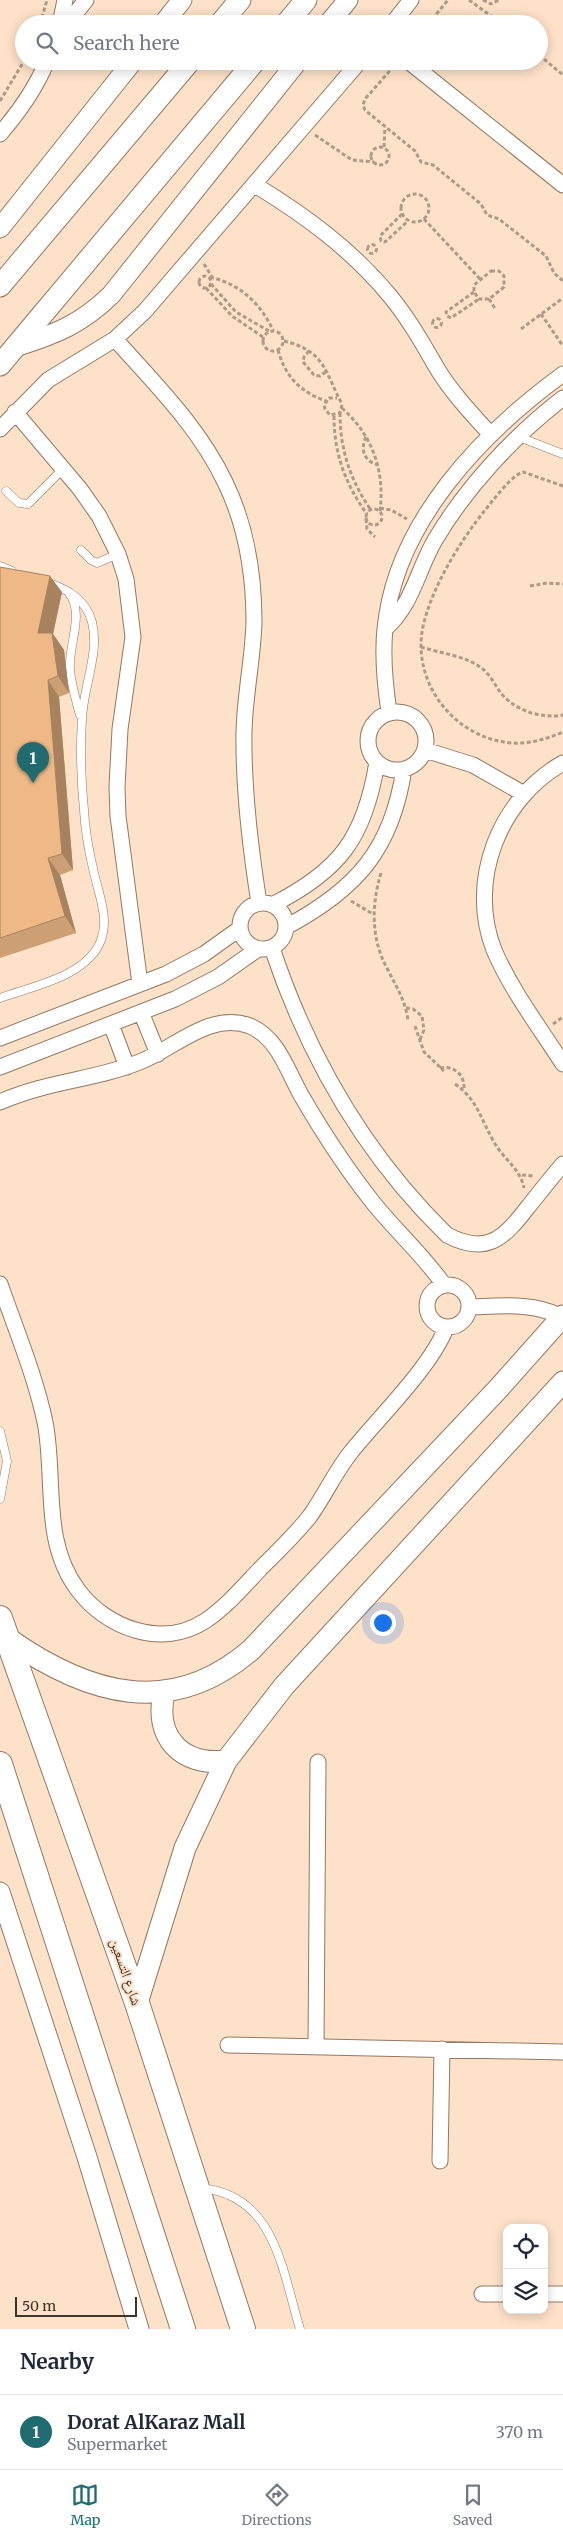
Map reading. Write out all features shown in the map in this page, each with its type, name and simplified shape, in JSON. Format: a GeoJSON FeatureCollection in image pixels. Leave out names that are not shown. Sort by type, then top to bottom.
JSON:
{"type":"FeatureCollection","features":[{"type":"Feature","properties":{"kind":"main road"},"geometry":{"type":"LineString","coordinates":[[228,15],[240,0]]}},
{"type":"Feature","properties":{"kind":"main road"},"geometry":{"type":"LineString","coordinates":[[294,15],[306,0]]}},
{"type":"Feature","properties":{"kind":"main road"},"geometry":{"type":"LineString","coordinates":[[0,286],[182,70]]}},
{"type":"Feature","properties":{"kind":"main road"},"geometry":{"type":"LineString","coordinates":[[0,365],[18,346],[248,70]]}},
{"type":"Feature","properties":{"kind":"main road"},"geometry":{"type":"LineString","coordinates":[[4,1628],[45,1663],[89,1682],[138,1692],[164,1693],[188,1687],[219,1674],[251,1650],[498,1389],[563,1317]]}},
{"type":"Feature","properties":{"kind":"main road"},"geometry":{"type":"LineString","coordinates":[[138,2003],[185,1848],[204,1804],[226,1761],[263,1710],[284,1686],[563,1382]]}},
{"type":"Feature","properties":{"kind":"main road","name":"شارع التسعين"},"geometry":{"type":"LineString","coordinates":[[4,1628],[138,2003],[243,2329]]}},
{"type":"Feature","properties":{"kind":"main road"},"geometry":{"type":"LineString","coordinates":[[164,1693],[161,1721],[166,1734],[174,1746],[185,1755],[197,1761],[212,1763],[226,1761]]}},
{"type":"Feature","properties":{"kind":"main road"},"geometry":{"type":"LineString","coordinates":[[0,1764],[183,2329]]}},
{"type":"Feature","properties":{"kind":"street"},"geometry":{"type":"LineString","coordinates":[[62,15],[65,0]]}},
{"type":"Feature","properties":{"kind":"street"},"geometry":{"type":"LineString","coordinates":[[74,15],[86,0]]}},
{"type":"Feature","properties":{"kind":"street"},"geometry":{"type":"LineString","coordinates":[[170,15],[182,0]]}},
{"type":"Feature","properties":{"kind":"street"},"geometry":{"type":"LineString","coordinates":[[336,15],[348,0]]}},
{"type":"Feature","properties":{"kind":"street"},"geometry":{"type":"LineString","coordinates":[[399,15],[411,0]]}},
{"type":"Feature","properties":{"kind":"street"},"geometry":{"type":"LineString","coordinates":[[0,134],[17,114],[43,70]]}},
{"type":"Feature","properties":{"kind":"street"},"geometry":{"type":"LineString","coordinates":[[0,228],[126,70]]}},
{"type":"Feature","properties":{"kind":"street"},"geometry":{"type":"LineString","coordinates":[[18,346],[56,334],[76,324],[111,296],[291,70]]}},
{"type":"Feature","properties":{"kind":"street"},"geometry":{"type":"LineString","coordinates":[[0,429],[48,380],[115,339],[146,311],[352,70]]}},
{"type":"Feature","properties":{"kind":"street"},"geometry":{"type":"LineString","coordinates":[[419,70],[563,185]]}},
{"type":"Feature","properties":{"kind":"street"},"geometry":{"type":"LineString","coordinates":[[255,185],[306,218],[359,262],[391,297],[418,335],[439,371],[463,404],[491,435]]}},
{"type":"Feature","properties":{"kind":"street"},"geometry":{"type":"LineString","coordinates":[[115,339],[189,422],[209,452],[226,483],[239,517],[248,551],[253,586],[254,622],[244,730],[244,766],[249,838],[265,904],[284,918],[286,927]]}},
{"type":"Feature","properties":{"kind":"street"},"geometry":{"type":"LineString","coordinates":[[389,712],[385,685],[385,629],[396,579],[418,530],[448,486],[491,435],[515,412],[563,374]]}},
{"type":"Feature","properties":{"kind":"street"},"geometry":{"type":"LineString","coordinates":[[385,629],[404,607],[434,542],[466,496],[519,438],[563,398]]}},
{"type":"Feature","properties":{"kind":"street"},"geometry":{"type":"LineString","coordinates":[[15,412],[63,469],[98,516],[118,554],[131,605],[133,637],[117,758],[117,796],[140,984]]}},
{"type":"Feature","properties":{"kind":"street"},"geometry":{"type":"LineString","coordinates":[[398,711],[415,718],[425,732],[425,750],[420,758],[404,769],[385,767],[371,755],[368,738],[374,722],[389,712],[398,711]]}},
{"type":"Feature","properties":{"kind":"street"},"geometry":{"type":"LineString","coordinates":[[425,750],[473,765],[524,794]]}},
{"type":"Feature","properties":{"kind":"street"},"geometry":{"type":"LineString","coordinates":[[265,948],[249,945],[242,938],[239,929],[244,912],[308,886],[324,873],[351,842],[368,804],[377,762]]}},
{"type":"Feature","properties":{"kind":"street"},"geometry":{"type":"LineString","coordinates":[[563,763],[550,771],[524,794],[508,815],[494,845],[485,884],[484,906],[488,929],[501,963],[563,1064]]}},
{"type":"Feature","properties":{"kind":"street"},"geometry":{"type":"LineString","coordinates":[[0,1067],[197,988],[265,948],[279,943],[286,927],[334,897],[360,873],[385,835],[394,814],[404,769]]}},
{"type":"Feature","properties":{"kind":"street"},"geometry":{"type":"LineString","coordinates":[[0,1038],[140,984],[185,964],[239,929]]}},
{"type":"Feature","properties":{"kind":"street"},"geometry":{"type":"LineString","coordinates":[[265,948],[337,1095],[359,1130],[384,1163],[447,1235],[460,1242],[474,1245],[502,1238],[563,1164]]}},
{"type":"Feature","properties":{"kind":"street"},"geometry":{"type":"LineString","coordinates":[[141,1012],[158,1054]]}},
{"type":"Feature","properties":{"kind":"street"},"geometry":{"type":"LineString","coordinates":[[0,1102],[43,1085],[127,1066],[158,1054],[201,1029],[217,1023],[234,1023],[250,1026],[264,1035],[276,1047],[312,1114],[355,1178],[375,1205],[444,1285]]}},
{"type":"Feature","properties":{"kind":"street"},"geometry":{"type":"LineString","coordinates":[[110,1024],[127,1066]]}},
{"type":"Feature","properties":{"kind":"street"},"geometry":{"type":"LineString","coordinates":[[0,1284],[34,1379],[45,1423],[51,1468],[54,1534],[59,1554],[78,1590],[91,1605],[113,1621],[144,1633],[165,1634],[185,1630],[203,1622],[220,1610],[300,1528],[350,1453],[434,1351],[446,1328]]}},
{"type":"Feature","properties":{"kind":"street"},"geometry":{"type":"LineString","coordinates":[[444,1285],[454,1285],[463,1290],[468,1298],[470,1307],[463,1322],[455,1327],[446,1328],[436,1324],[429,1317],[426,1307],[429,1297],[435,1289],[444,1285]]}},
{"type":"Feature","properties":{"kind":"street"},"geometry":{"type":"LineString","coordinates":[[470,1307],[526,1307],[543,1309],[563,1317]]}},
{"type":"Feature","properties":{"kind":"street"},"geometry":{"type":"LineString","coordinates":[[316,2047],[318,1762]]}},
{"type":"Feature","properties":{"kind":"street"},"geometry":{"type":"LineString","coordinates":[[0,1892],[88,2158],[139,2329]]}},
{"type":"Feature","properties":{"kind":"street"},"geometry":{"type":"LineString","coordinates":[[228,2045],[563,2052]]}},
{"type":"Feature","properties":{"kind":"street"},"geometry":{"type":"LineString","coordinates":[[440,2161],[442,2049]]}},
{"type":"Feature","properties":{"kind":"street"},"geometry":{"type":"LineString","coordinates":[[482,2294],[503,2294]]}},
{"type":"Feature","properties":{"kind":"street"},"geometry":{"type":"LineString","coordinates":[[548,2294],[563,2294]]}},
{"type":"Feature","properties":{"kind":"lane"},"geometry":{"type":"LineString","coordinates":[[519,438],[563,454]]}},
{"type":"Feature","properties":{"kind":"lane"},"geometry":{"type":"LineString","coordinates":[[6,491],[19,502],[28,504],[63,469]]}},
{"type":"Feature","properties":{"kind":"lane"},"geometry":{"type":"LineString","coordinates":[[81,550],[97,563],[118,554]]}},
{"type":"Feature","properties":{"kind":"lane"},"geometry":{"type":"LineString","coordinates":[[0,566],[18,573]]}},
{"type":"Feature","properties":{"kind":"lane"},"geometry":{"type":"LineString","coordinates":[[0,998],[79,968],[89,960],[101,940],[104,916],[88,843],[84,811],[82,720],[93,633],[86,607],[66,589],[42,581]]}},
{"type":"Feature","properties":{"kind":"lane"},"geometry":{"type":"LineString","coordinates":[[66,589],[75,606],[70,670],[82,720]]}},
{"type":"Feature","properties":{"kind":"lane"},"geometry":{"type":"LineString","coordinates":[[0,1431],[7,1461],[0,1498]]}},
{"type":"Feature","properties":{"kind":"lane"},"geometry":{"type":"LineString","coordinates":[[197,2188],[223,2192],[235,2197],[246,2204],[264,2222],[275,2246],[300,2329]]}},
{"type":"Feature","properties":{"kind":"path"},"geometry":{"type":"LineString","coordinates":[[43,15],[47,0]]}},
{"type":"Feature","properties":{"kind":"path"},"geometry":{"type":"LineString","coordinates":[[436,15],[448,0]]}},
{"type":"Feature","properties":{"kind":"path"},"geometry":{"type":"LineString","coordinates":[[469,0],[490,15]]}},
{"type":"Feature","properties":{"kind":"path"},"geometry":{"type":"LineString","coordinates":[[482,0],[491,4],[499,0]]}},
{"type":"Feature","properties":{"kind":"path"},"geometry":{"type":"LineString","coordinates":[[548,62],[563,75]]}},
{"type":"Feature","properties":{"kind":"path"},"geometry":{"type":"LineString","coordinates":[[0,101],[19,70]]}},
{"type":"Feature","properties":{"kind":"path"},"geometry":{"type":"LineString","coordinates":[[391,70],[363,105],[365,110],[415,151],[421,162],[433,164],[481,204],[487,215],[499,219],[546,256],[554,273],[563,281]]}},
{"type":"Feature","properties":{"kind":"path"},"geometry":{"type":"LineString","coordinates":[[304,127],[345,156],[359,162],[384,164],[388,161],[389,156],[384,148],[385,127]]}},
{"type":"Feature","properties":{"kind":"path"},"geometry":{"type":"LineString","coordinates":[[374,162],[372,159],[373,150],[380,147],[384,148]]}},
{"type":"Feature","properties":{"kind":"path"},"geometry":{"type":"LineString","coordinates":[[412,194],[426,200],[429,205],[429,210],[424,219],[419,222],[408,221],[402,214],[401,209],[404,200],[412,194]]}},
{"type":"Feature","properties":{"kind":"path"},"geometry":{"type":"LineString","coordinates":[[381,241],[380,236],[402,214]]}},
{"type":"Feature","properties":{"kind":"path"},"geometry":{"type":"LineString","coordinates":[[424,219],[480,279]]}},
{"type":"Feature","properties":{"kind":"path"},"geometry":{"type":"LineString","coordinates":[[376,246],[381,241],[385,242],[408,221]]}},
{"type":"Feature","properties":{"kind":"path"},"geometry":{"type":"LineString","coordinates":[[447,316],[451,318],[479,299],[490,299],[504,287],[504,276],[495,270],[480,279],[474,285],[474,292],[479,299]]}},
{"type":"Feature","properties":{"kind":"path"},"geometry":{"type":"LineString","coordinates":[[264,337],[232,316],[206,288],[200,285],[200,278],[206,275],[233,285],[253,300],[261,309],[271,331]]}},
{"type":"Feature","properties":{"kind":"path"},"geometry":{"type":"LineString","coordinates":[[210,277],[211,284],[236,312],[271,331],[281,333],[284,341],[309,351],[327,370],[342,408],[367,437],[378,465],[381,480],[380,510],[382,520],[379,524],[371,525],[350,489],[336,446],[334,416]]}},
{"type":"Feature","properties":{"kind":"path"},"geometry":{"type":"LineString","coordinates":[[206,288],[211,284]]}},
{"type":"Feature","properties":{"kind":"path"},"geometry":{"type":"LineString","coordinates":[[447,316],[446,311],[474,292]]}},
{"type":"Feature","properties":{"kind":"path"},"geometry":{"type":"LineString","coordinates":[[521,329],[563,298]]}},
{"type":"Feature","properties":{"kind":"path"},"geometry":{"type":"LineString","coordinates":[[490,299],[496,310]]}},
{"type":"Feature","properties":{"kind":"path"},"geometry":{"type":"LineString","coordinates":[[541,314],[563,346]]}},
{"type":"Feature","properties":{"kind":"path"},"geometry":{"type":"LineString","coordinates":[[441,321],[447,316]]}},
{"type":"Feature","properties":{"kind":"path"},"geometry":{"type":"LineString","coordinates":[[264,337],[271,331]]}},
{"type":"Feature","properties":{"kind":"path"},"geometry":{"type":"LineString","coordinates":[[264,337],[265,347],[268,350],[278,350]]}},
{"type":"Feature","properties":{"kind":"path"},"geometry":{"type":"LineString","coordinates":[[278,350],[284,341]]}},
{"type":"Feature","properties":{"kind":"path"},"geometry":{"type":"LineString","coordinates":[[278,350],[285,370],[298,386],[326,401],[337,398]]}},
{"type":"Feature","properties":{"kind":"path"},"geometry":{"type":"LineString","coordinates":[[309,351],[304,357],[303,362],[314,375],[320,376],[327,370]]}},
{"type":"Feature","properties":{"kind":"path"},"geometry":{"type":"LineString","coordinates":[[326,401],[324,409],[327,413],[334,416],[340,413]]}},
{"type":"Feature","properties":{"kind":"path"},"geometry":{"type":"LineString","coordinates":[[342,408],[340,413],[342,442],[349,471],[371,510]]}},
{"type":"Feature","properties":{"kind":"path"},"geometry":{"type":"LineString","coordinates":[[367,437],[363,451],[366,458],[378,465]]}},
{"type":"Feature","properties":{"kind":"path"},"geometry":{"type":"LineString","coordinates":[[563,486],[523,472],[517,474],[496,496],[465,537],[452,560],[425,620],[421,647],[428,682],[436,698],[461,724],[476,734],[511,743],[546,739],[563,732]]}},
{"type":"Feature","properties":{"kind":"path"},"geometry":{"type":"LineString","coordinates":[[371,510],[401,515],[418,530]]}},
{"type":"Feature","properties":{"kind":"path"},"geometry":{"type":"LineString","coordinates":[[371,510],[366,516],[367,529],[375,538]]}},
{"type":"Feature","properties":{"kind":"path"},"geometry":{"type":"LineString","coordinates":[[530,586],[547,583],[563,584]]}},
{"type":"Feature","properties":{"kind":"path"},"geometry":{"type":"LineString","coordinates":[[421,647],[480,667],[502,694],[528,712],[544,716],[563,715]]}},
{"type":"Feature","properties":{"kind":"path"},"geometry":{"type":"LineString","coordinates":[[381,873],[377,886],[374,915],[381,956],[400,991],[408,1020]]}},
{"type":"Feature","properties":{"kind":"path"},"geometry":{"type":"LineString","coordinates":[[334,897],[353,901],[374,915]]}},
{"type":"Feature","properties":{"kind":"path"},"geometry":{"type":"LineString","coordinates":[[406,1008],[412,1008],[422,1016],[424,1030],[419,1043]]}},
{"type":"Feature","properties":{"kind":"path"},"geometry":{"type":"LineString","coordinates":[[415,1026],[419,1043],[431,1061],[444,1071]]}},
{"type":"Feature","properties":{"kind":"path"},"geometry":{"type":"LineString","coordinates":[[440,1068],[450,1068],[458,1072],[463,1080],[464,1090]]}},
{"type":"Feature","properties":{"kind":"path"},"geometry":{"type":"LineString","coordinates":[[456,1084],[476,1103],[494,1143],[522,1175]]}},
{"type":"Feature","properties":{"kind":"building"},"geometry":{"type":"Polygon","coordinates":[[[0,567],[50,576],[38,633],[52,633],[58,676],[48,680],[62,854],[48,858],[65,916],[0,938],[0,567]]]}},
{"type":"Feature","properties":{"kind":"place","name":"Dorat AlKaraz Mall"},"geometry":{"type":"Point","coordinates":[33,783]}}]}
